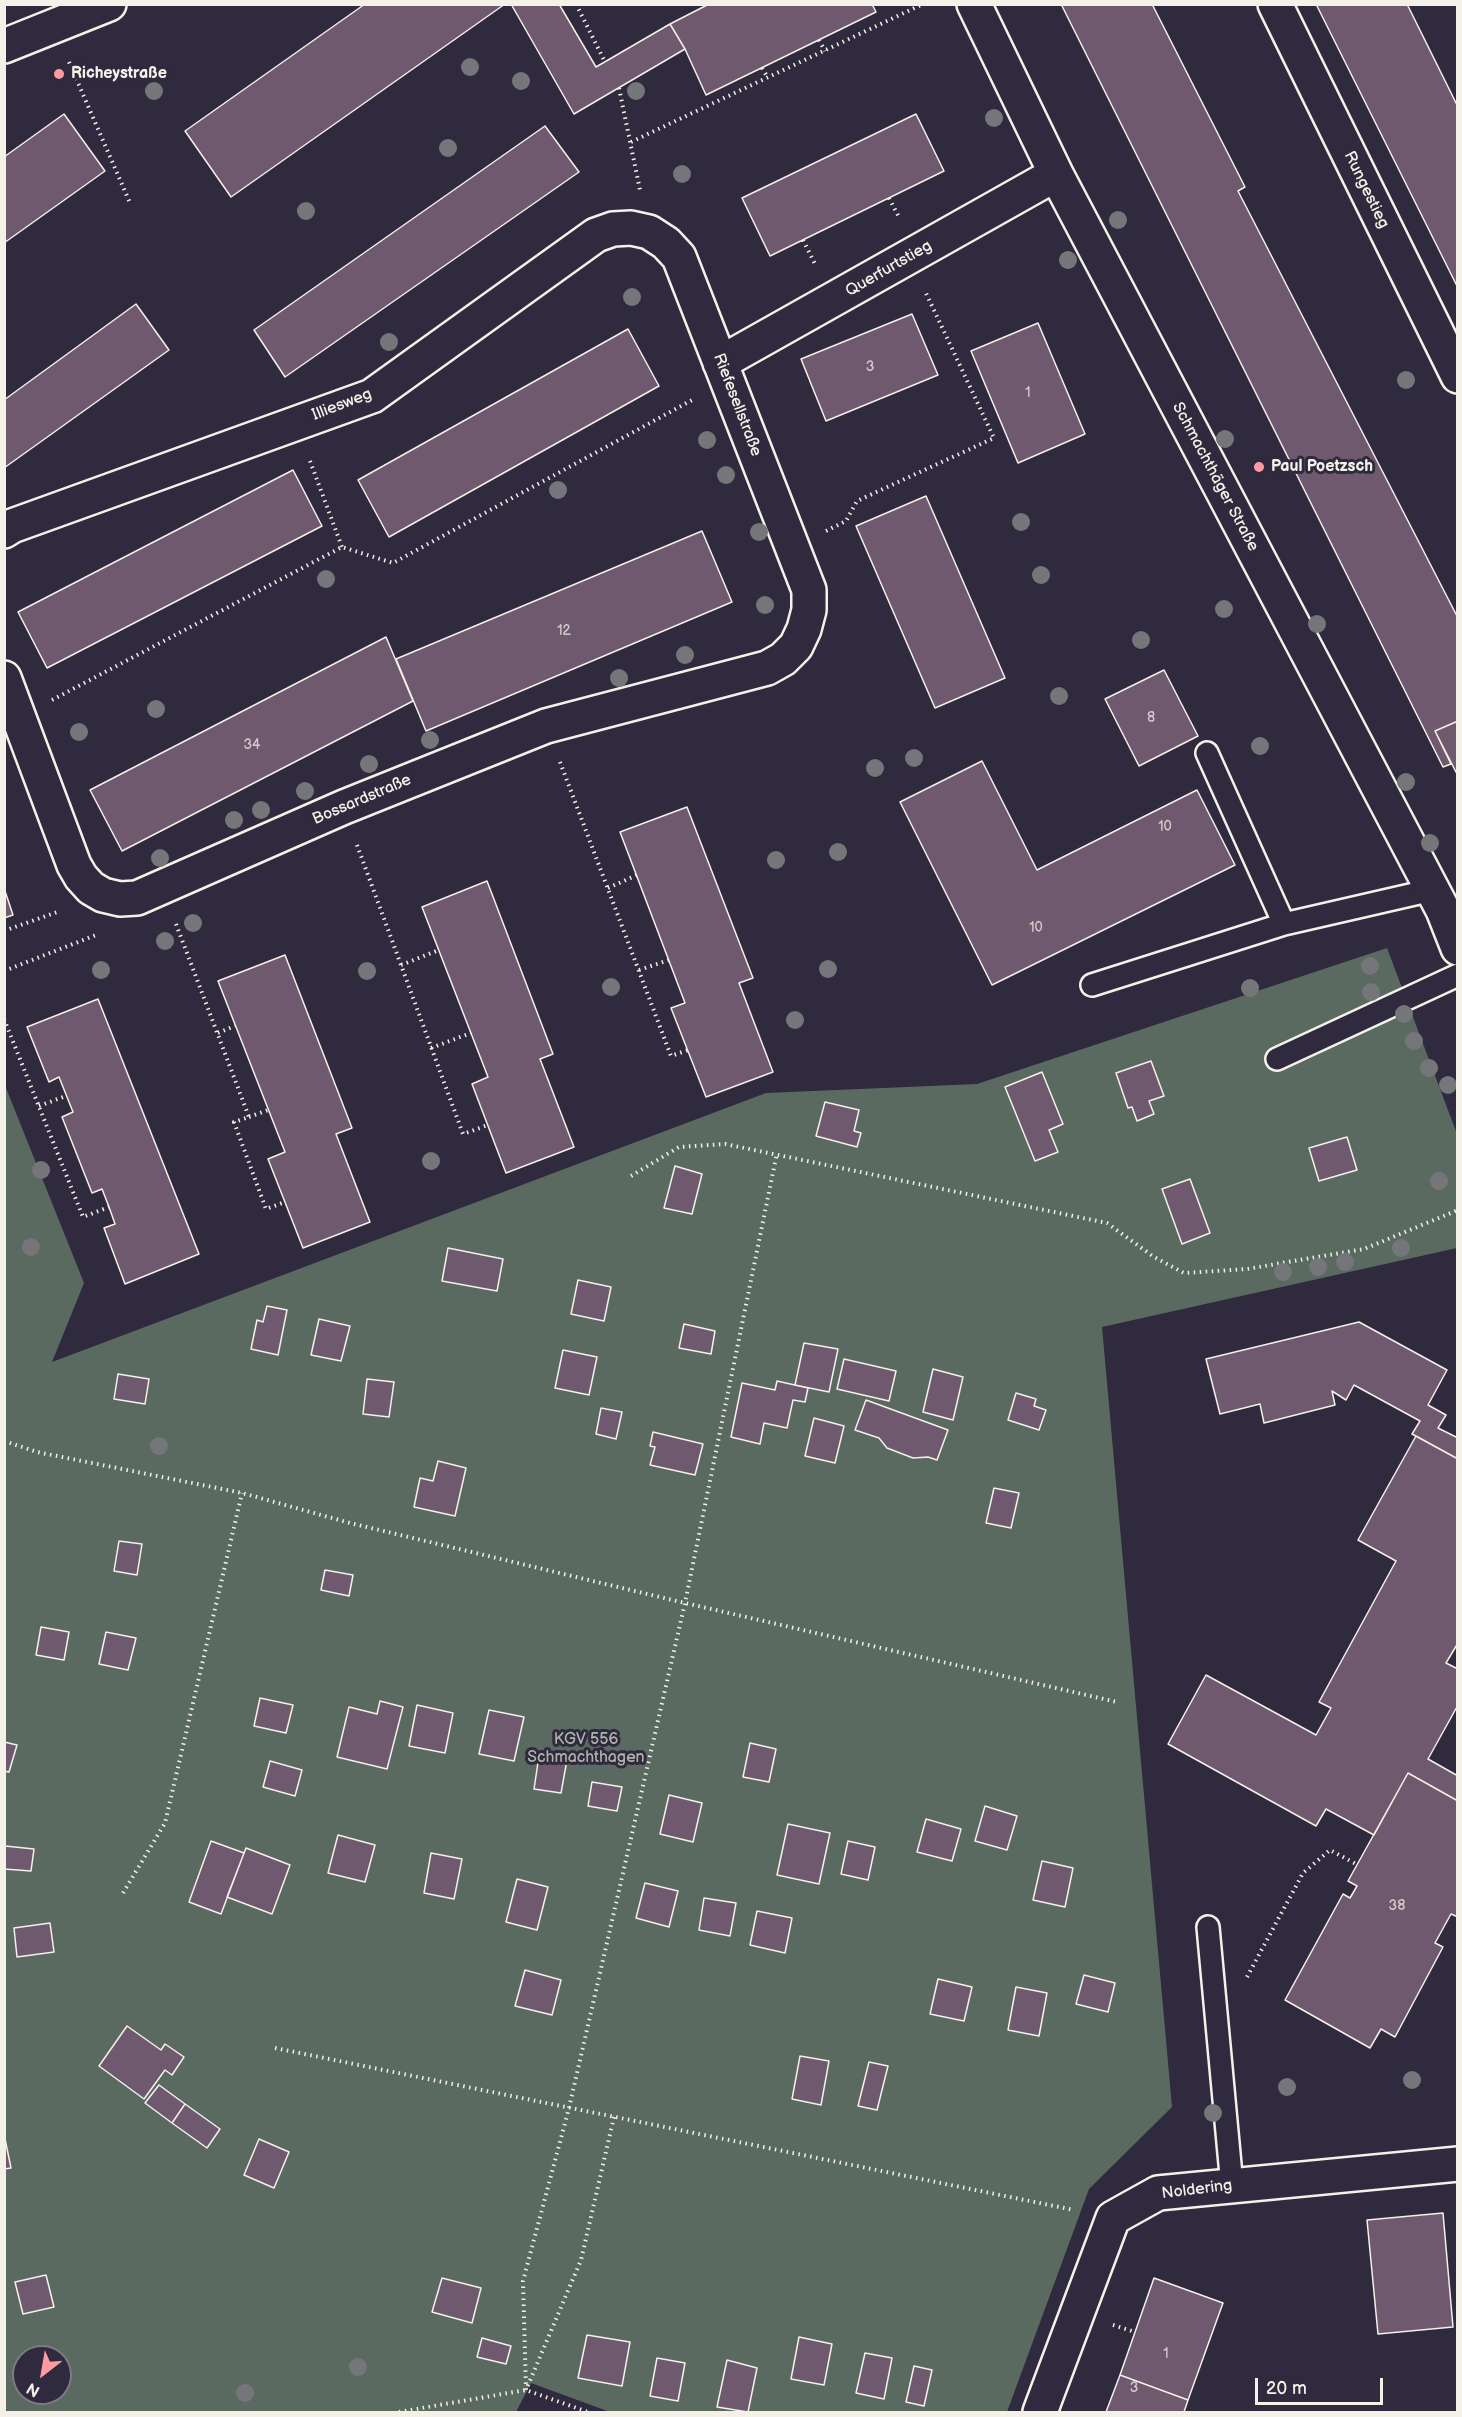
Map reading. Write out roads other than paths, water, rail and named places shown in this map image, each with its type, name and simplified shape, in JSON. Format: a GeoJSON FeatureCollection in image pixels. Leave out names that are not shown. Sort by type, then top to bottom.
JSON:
{"type":"FeatureCollection","features":[{"type":"Feature","properties":{"kind":"street"},"geometry":{"type":"LineString","coordinates":[[4,46],[109,4]]}},
{"type":"Feature","properties":{"kind":"street","name":"Schmachthäger Straße"},"geometry":{"type":"LineString","coordinates":[[974,4],[1056,174],[1444,901],[1458,948]]}},
{"type":"Feature","properties":{"kind":"street","name":"Rungestieg"},"geometry":{"type":"LineString","coordinates":[[1275,4],[1458,376]]}},
{"type":"Feature","properties":{"kind":"street","name":"Querfurtstieg"},"geometry":{"type":"LineString","coordinates":[[724,372],[910,258],[1056,174]]}},
{"type":"Feature","properties":{"kind":"street","name":"Illiesweg"},"geometry":{"type":"LineString","coordinates":[[4,531],[12,526],[372,396],[596,235],[613,229],[631,228],[649,232]]}},
{"type":"Feature","properties":{"kind":"street","name":"Riefesellstraße"},"geometry":{"type":"LineString","coordinates":[[649,232],[666,243],[679,257],[809,590]]}},
{"type":"Feature","properties":{"kind":"street","name":"Bossardstraße"},"geometry":{"type":"LineString","coordinates":[[4,678],[74,865],[91,888],[103,896],[120,899],[137,898],[344,807],[546,726],[767,668],[783,659],[800,638],[809,610],[809,590]]}},
{"type":"Feature","properties":{"kind":"street","name":"Noldering"},"geometry":{"type":"LineString","coordinates":[[1040,2412],[1113,2218],[1158,2193],[1458,2164]]}},
{"type":"Feature","properties":{"kind":"lane"},"geometry":{"type":"LineString","coordinates":[[1207,753],[1284,924]]}},
{"type":"Feature","properties":{"kind":"lane"},"geometry":{"type":"LineString","coordinates":[[1092,985],[1284,924],[1444,901]]}},
{"type":"Feature","properties":{"kind":"lane"},"geometry":{"type":"LineString","coordinates":[[1277,1059],[1458,975]]}},
{"type":"Feature","properties":{"kind":"lane"},"geometry":{"type":"LineString","coordinates":[[1208,1927],[1232,2186]]}},
{"type":"Feature","properties":{"kind":"place","name":"Richeystraße"},"geometry":{"type":"Point","coordinates":[59,74]}},
{"type":"Feature","properties":{"kind":"place","name":"Paul Poetzsch"},"geometry":{"type":"Point","coordinates":[1259,467]}},
{"type":"Feature","properties":{"kind":"park label","name":"KGV 556 Schmachthagen"},"geometry":{"type":"Point","coordinates":[586,1749]}}]}
